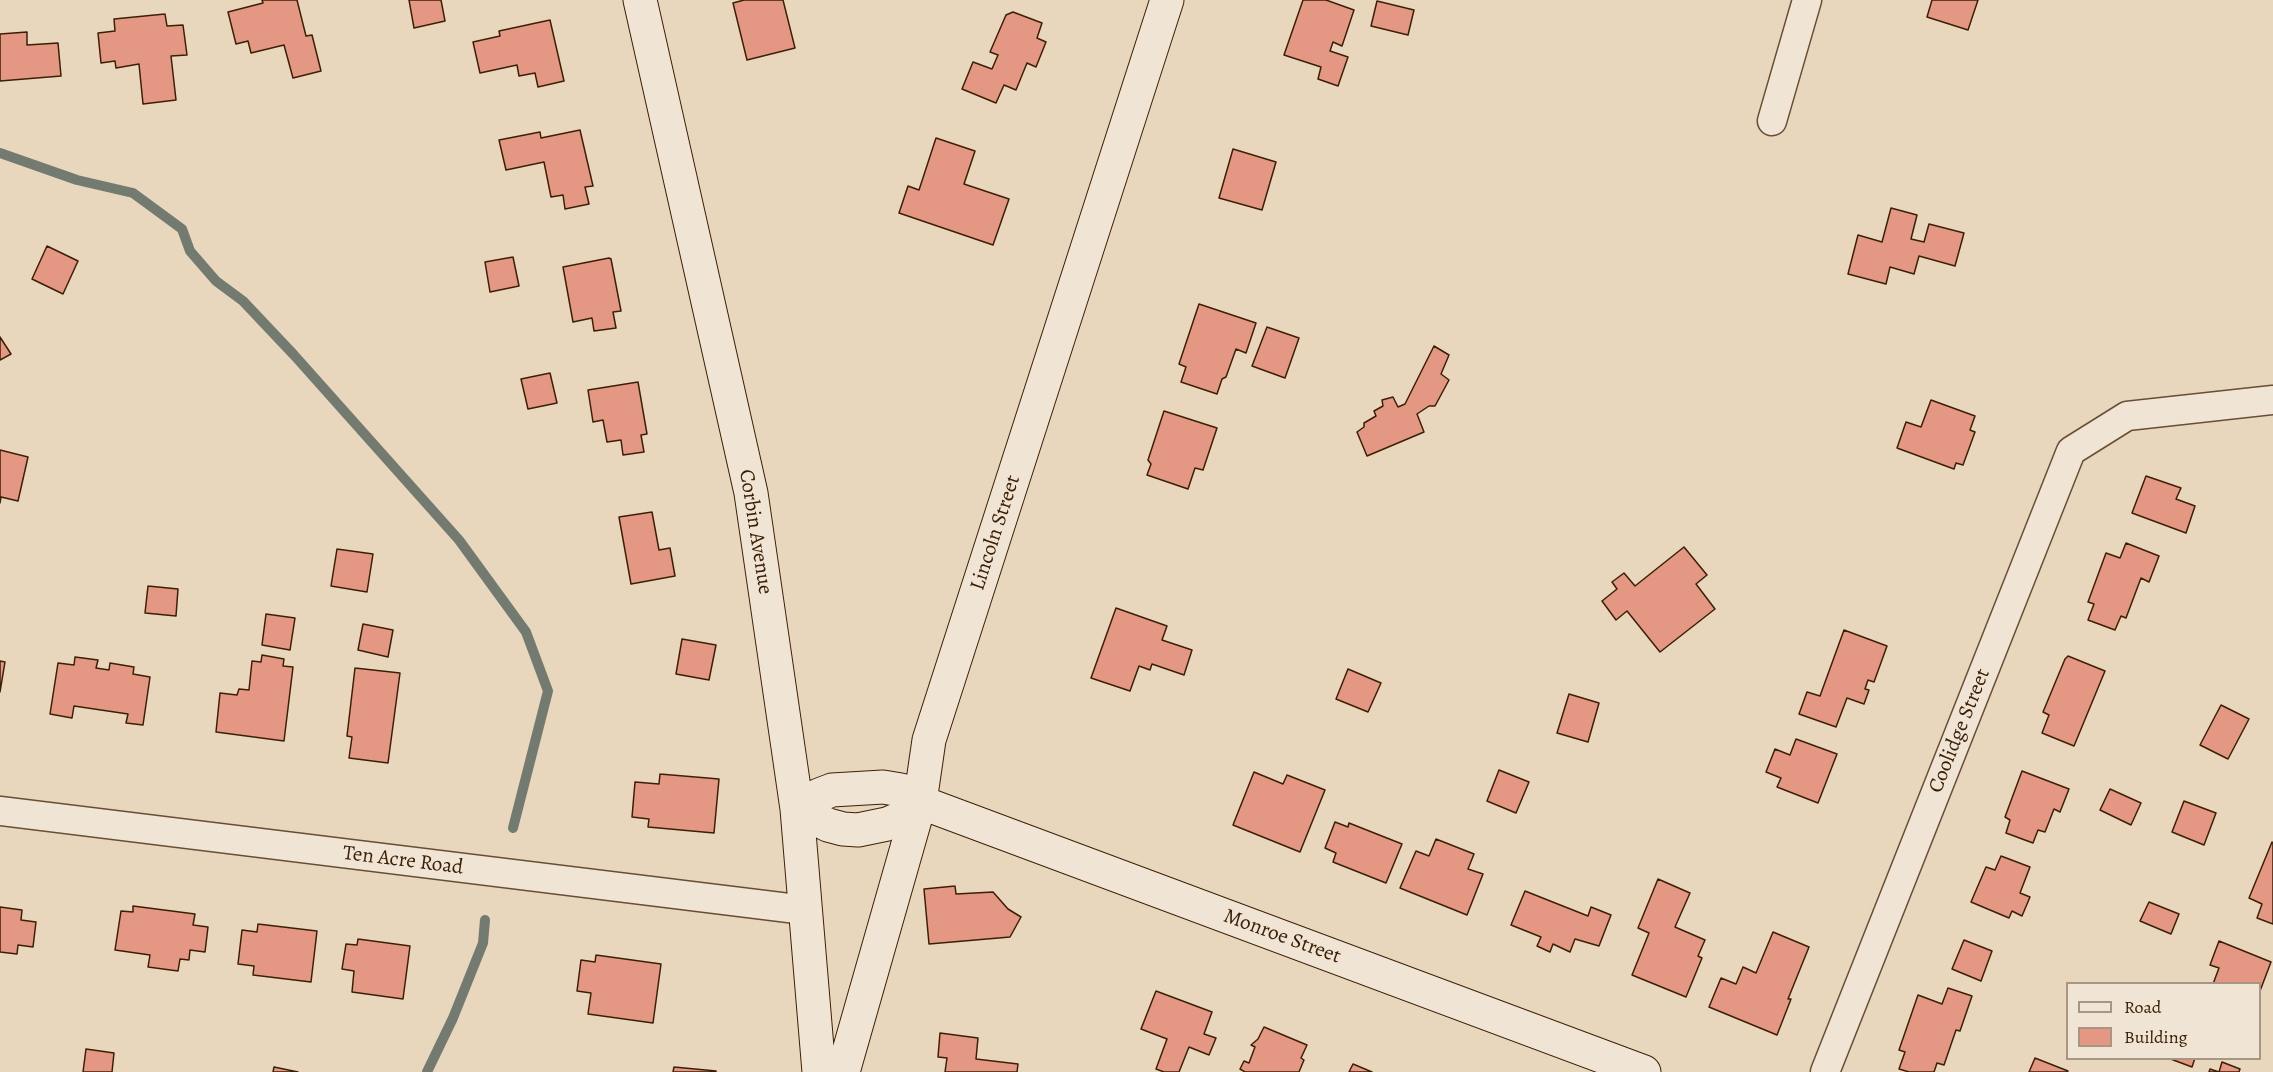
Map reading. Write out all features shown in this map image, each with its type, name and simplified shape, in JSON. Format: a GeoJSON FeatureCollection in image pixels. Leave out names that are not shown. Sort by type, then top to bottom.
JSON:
{"type":"FeatureCollection","features":[{"type":"Feature","properties":{"kind":"street","name":"Corbin Avenue"},"geometry":{"type":"LineString","coordinates":[[640,0],[751,493],[797,809],[819,1072]]}},
{"type":"Feature","properties":{"kind":"street","name":"Lincoln Street"},"geometry":{"type":"LineString","coordinates":[[843,1072],[920,802],[929,740],[1167,0]]}},
{"type":"Feature","properties":{"kind":"street"},"geometry":{"type":"LineString","coordinates":[[1772,121],[1807,0]]}},
{"type":"Feature","properties":{"kind":"street","name":"Coolidge Street"},"geometry":{"type":"LineString","coordinates":[[1825,1072],[2071,451],[2127,416],[2273,400]]}},
{"type":"Feature","properties":{"kind":"street"},"geometry":{"type":"LineString","coordinates":[[797,809],[828,825],[858,830],[887,824],[903,817],[920,802]]}},
{"type":"Feature","properties":{"kind":"street","name":"Monroe Street"},"geometry":{"type":"LineString","coordinates":[[920,802],[1644,1072]]}},
{"type":"Feature","properties":{"kind":"street","name":"Ten Acre Road"},"geometry":{"type":"LineString","coordinates":[[0,811],[805,910]]}},
{"type":"Feature","properties":{"kind":"building"},"geometry":{"type":"Polygon","coordinates":[[[262,0],[297,0],[306,36],[312,35],[321,71],[293,78],[284,45],[251,53],[248,41],[236,44],[228,12],[263,3],[262,0]]]}},
{"type":"Feature","properties":{"kind":"building"},"geometry":{"type":"Polygon","coordinates":[[[409,0],[441,0],[445,21],[414,28],[409,0]]]}},
{"type":"Feature","properties":{"kind":"building"},"geometry":{"type":"Polygon","coordinates":[[[744,0],[783,0],[795,48],[747,60],[733,3],[744,0]]]}},
{"type":"Feature","properties":{"kind":"building"},"geometry":{"type":"Polygon","coordinates":[[[1303,0],[1326,0],[1354,10],[1342,46],[1333,42],[1330,51],[1348,57],[1338,86],[1318,79],[1321,67],[1284,55],[1303,0]]]}},
{"type":"Feature","properties":{"kind":"building"},"geometry":{"type":"Polygon","coordinates":[[[1932,0],[1978,0],[1968,30],[1927,17],[1932,0]]]}},
{"type":"Feature","properties":{"kind":"building"},"geometry":{"type":"Polygon","coordinates":[[[1377,1],[1414,10],[1408,35],[1371,26],[1377,1]]]}},
{"type":"Feature","properties":{"kind":"building"},"geometry":{"type":"Polygon","coordinates":[[[1013,12],[1042,23],[1037,38],[1046,42],[1036,67],[1027,63],[1016,90],[1004,85],[996,103],[962,89],[973,62],[992,69],[998,55],[990,52],[1006,15],[1013,12]]]}},
{"type":"Feature","properties":{"kind":"building"},"geometry":{"type":"Polygon","coordinates":[[[165,14],[167,26],[183,25],[187,55],[171,56],[176,100],[143,104],[139,64],[116,68],[115,61],[101,63],[98,33],[115,31],[114,19],[165,14]]]}},
{"type":"Feature","properties":{"kind":"building"},"geometry":{"type":"Polygon","coordinates":[[[550,20],[564,81],[538,87],[535,73],[519,76],[517,65],[480,73],[473,42],[500,36],[499,31],[550,20]]]}},
{"type":"Feature","properties":{"kind":"building"},"geometry":{"type":"Polygon","coordinates":[[[27,32],[27,45],[58,43],[61,76],[0,81],[0,34],[27,32]]]}},
{"type":"Feature","properties":{"kind":"building"},"geometry":{"type":"Polygon","coordinates":[[[580,130],[593,186],[585,187],[589,204],[565,209],[563,195],[551,197],[544,162],[506,170],[499,140],[540,132],[541,138],[580,130]]]}},
{"type":"Feature","properties":{"kind":"building"},"geometry":{"type":"Polygon","coordinates":[[[936,138],[975,151],[964,184],[1009,199],[993,245],[899,213],[908,186],[919,190],[936,138]]]}},
{"type":"Feature","properties":{"kind":"building"},"geometry":{"type":"Polygon","coordinates":[[[1233,149],[1276,162],[1262,210],[1219,198],[1233,149]]]}},
{"type":"Feature","properties":{"kind":"building"},"geometry":{"type":"Polygon","coordinates":[[[1891,208],[1917,215],[1911,239],[1924,242],[1929,224],[1964,233],[1955,266],[1919,256],[1914,274],[1890,267],[1886,284],[1848,274],[1858,235],[1882,242],[1891,208]]]}},
{"type":"Feature","properties":{"kind":"building"},"geometry":{"type":"Polygon","coordinates":[[[47,246],[78,261],[63,294],[32,279],[47,246]]]}},
{"type":"Feature","properties":{"kind":"building"},"geometry":{"type":"Polygon","coordinates":[[[513,257],[519,286],[490,292],[485,262],[513,257]]]}},
{"type":"Feature","properties":{"kind":"building"},"geometry":{"type":"Polygon","coordinates":[[[609,258],[621,311],[613,312],[616,328],[594,331],[592,318],[573,322],[563,267],[609,258]]]}},
{"type":"Feature","properties":{"kind":"building"},"geometry":{"type":"Polygon","coordinates":[[[1199,304],[1256,323],[1246,353],[1236,349],[1217,394],[1181,382],[1186,367],[1179,364],[1199,304]]]}},
{"type":"Feature","properties":{"kind":"building"},"geometry":{"type":"Polygon","coordinates":[[[1267,327],[1299,338],[1285,378],[1252,366],[1267,327]]]}},
{"type":"Feature","properties":{"kind":"building"},"geometry":{"type":"Polygon","coordinates":[[[0,337],[11,354],[0,360],[0,337]]]}},
{"type":"Feature","properties":{"kind":"building"},"geometry":{"type":"Polygon","coordinates":[[[1434,346],[1449,355],[1441,374],[1449,380],[1435,406],[1429,406],[1417,414],[1424,432],[1367,456],[1357,432],[1364,427],[1364,423],[1376,416],[1374,411],[1383,406],[1382,400],[1393,397],[1398,407],[1405,404],[1434,346]]]}},
{"type":"Feature","properties":{"kind":"building"},"geometry":{"type":"Polygon","coordinates":[[[550,373],[557,403],[528,409],[521,379],[550,373]]]}},
{"type":"Feature","properties":{"kind":"building"},"geometry":{"type":"Polygon","coordinates":[[[638,382],[647,434],[641,435],[644,452],[623,455],[621,440],[607,442],[603,420],[593,422],[588,390],[638,382]]]}},
{"type":"Feature","properties":{"kind":"building"},"geometry":{"type":"Polygon","coordinates":[[[1931,400],[1975,416],[1970,430],[1975,432],[1963,465],[1956,463],[1954,469],[1897,448],[1906,422],[1921,427],[1931,400]]]}},
{"type":"Feature","properties":{"kind":"building"},"geometry":{"type":"Polygon","coordinates":[[[1164,411],[1217,428],[1203,470],[1195,468],[1188,489],[1147,475],[1151,464],[1148,460],[1164,411]]]}},
{"type":"Feature","properties":{"kind":"building"},"geometry":{"type":"Polygon","coordinates":[[[0,450],[28,457],[18,501],[1,497],[0,503],[0,450]]]}},
{"type":"Feature","properties":{"kind":"building"},"geometry":{"type":"Polygon","coordinates":[[[2146,476],[2181,488],[2176,499],[2195,506],[2186,533],[2132,513],[2146,476]]]}},
{"type":"Feature","properties":{"kind":"building"},"geometry":{"type":"Polygon","coordinates":[[[652,512],[659,550],[670,548],[675,576],[631,584],[619,517],[652,512]]]}},
{"type":"Feature","properties":{"kind":"building"},"geometry":{"type":"Polygon","coordinates":[[[2126,543],[2159,556],[2149,582],[2141,578],[2126,618],[2121,616],[2115,630],[2088,620],[2094,604],[2088,602],[2106,553],[2120,558],[2126,543]]]}},
{"type":"Feature","properties":{"kind":"building"},"geometry":{"type":"Polygon","coordinates":[[[1684,547],[1707,575],[1696,584],[1715,609],[1660,652],[1627,611],[1616,620],[1602,601],[1617,589],[1612,582],[1624,573],[1635,586],[1684,547]]]}},
{"type":"Feature","properties":{"kind":"building"},"geometry":{"type":"Polygon","coordinates":[[[337,549],[373,554],[367,592],[331,586],[337,549]]]}},
{"type":"Feature","properties":{"kind":"building"},"geometry":{"type":"Polygon","coordinates":[[[148,586],[178,589],[176,616],[145,613],[148,586]]]}},
{"type":"Feature","properties":{"kind":"building"},"geometry":{"type":"Polygon","coordinates":[[[1116,608],[1167,626],[1162,640],[1192,650],[1184,675],[1152,664],[1150,670],[1139,666],[1130,691],[1091,678],[1116,608]]]}},
{"type":"Feature","properties":{"kind":"building"},"geometry":{"type":"Polygon","coordinates":[[[266,614],[295,618],[290,650],[262,645],[266,614]]]}},
{"type":"Feature","properties":{"kind":"building"},"geometry":{"type":"Polygon","coordinates":[[[363,624],[393,630],[388,657],[358,650],[363,624]]]}},
{"type":"Feature","properties":{"kind":"building"},"geometry":{"type":"Polygon","coordinates":[[[1844,630],[1887,646],[1874,682],[1868,680],[1865,689],[1869,690],[1864,704],[1847,698],[1836,727],[1799,714],[1807,692],[1820,696],[1844,630]]]}},
{"type":"Feature","properties":{"kind":"building"},"geometry":{"type":"Polygon","coordinates":[[[682,639],[716,645],[709,680],[676,674],[682,639]]]}},
{"type":"Feature","properties":{"kind":"building"},"geometry":{"type":"Polygon","coordinates":[[[262,655],[284,659],[283,666],[293,667],[284,741],[216,732],[220,693],[237,695],[239,689],[249,690],[252,661],[261,662],[262,655]]]}},
{"type":"Feature","properties":{"kind":"building"},"geometry":{"type":"Polygon","coordinates":[[[2068,656],[2105,671],[2074,746],[2042,733],[2049,715],[2043,712],[2068,656]]]}},
{"type":"Feature","properties":{"kind":"building"},"geometry":{"type":"Polygon","coordinates":[[[75,657],[98,660],[96,668],[109,670],[110,663],[134,667],[133,674],[150,677],[143,725],[126,723],[128,714],[74,706],[72,718],[50,714],[58,663],[74,665],[75,657]]]}},
{"type":"Feature","properties":{"kind":"building"},"geometry":{"type":"Polygon","coordinates":[[[0,661],[5,662],[0,692],[0,661]]]}},
{"type":"Feature","properties":{"kind":"building"},"geometry":{"type":"Polygon","coordinates":[[[355,668],[400,673],[388,763],[349,758],[352,737],[347,736],[355,668]]]}},
{"type":"Feature","properties":{"kind":"building"},"geometry":{"type":"Polygon","coordinates":[[[1348,669],[1381,683],[1368,712],[1336,699],[1348,669]]]}},
{"type":"Feature","properties":{"kind":"building"},"geometry":{"type":"Polygon","coordinates":[[[1569,694],[1599,703],[1588,742],[1557,733],[1569,694]]]}},
{"type":"Feature","properties":{"kind":"building"},"geometry":{"type":"Polygon","coordinates":[[[2221,705],[2249,719],[2228,759],[2200,745],[2221,705]]]}},
{"type":"Feature","properties":{"kind":"building"},"geometry":{"type":"Polygon","coordinates":[[[1796,739],[1837,754],[1818,803],[1777,787],[1781,778],[1766,772],[1775,749],[1790,755],[1796,739]]]}},
{"type":"Feature","properties":{"kind":"building"},"geometry":{"type":"Polygon","coordinates":[[[1499,770],[1529,782],[1516,813],[1487,801],[1499,770]]]}},
{"type":"Feature","properties":{"kind":"building"},"geometry":{"type":"Polygon","coordinates":[[[2022,771],[2069,789],[2060,812],[2054,809],[2045,832],[2038,830],[2033,843],[2006,833],[2010,820],[2005,817],[2022,771]]]}},
{"type":"Feature","properties":{"kind":"building"},"geometry":{"type":"Polygon","coordinates":[[[1254,772],[1283,784],[1287,775],[1325,790],[1300,852],[1233,825],[1254,772]]]}},
{"type":"Feature","properties":{"kind":"building"},"geometry":{"type":"Polygon","coordinates":[[[660,774],[719,779],[714,833],[648,827],[649,819],[632,817],[635,782],[659,784],[660,774]]]}},
{"type":"Feature","properties":{"kind":"building"},"geometry":{"type":"Polygon","coordinates":[[[2110,789],[2141,803],[2131,825],[2100,810],[2110,789]]]}},
{"type":"Feature","properties":{"kind":"building"},"geometry":{"type":"Polygon","coordinates":[[[2184,801],[2216,813],[2204,845],[2172,832],[2184,801]]]}},
{"type":"Feature","properties":{"kind":"building"},"geometry":{"type":"Polygon","coordinates":[[[1335,822],[1348,827],[1349,823],[1402,844],[1386,883],[1333,862],[1336,853],[1325,848],[1335,822]]]}},
{"type":"Feature","properties":{"kind":"building"},"geometry":{"type":"Polygon","coordinates":[[[1436,839],[1474,854],[1468,869],[1483,874],[1467,915],[1400,888],[1416,851],[1429,856],[1436,839]]]}},
{"type":"Feature","properties":{"kind":"building"},"geometry":{"type":"Polygon","coordinates":[[[2272,842],[2273,924],[2257,918],[2262,904],[2249,898],[2272,842]]]}},
{"type":"Feature","properties":{"kind":"building"},"geometry":{"type":"Polygon","coordinates":[[[2001,856],[2030,867],[2020,893],[2030,897],[2022,916],[2012,911],[2009,918],[1971,902],[1986,867],[1995,870],[2001,856]]]}},
{"type":"Feature","properties":{"kind":"building"},"geometry":{"type":"Polygon","coordinates":[[[1658,879],[1690,893],[1675,927],[1705,940],[1698,956],[1702,958],[1686,997],[1632,975],[1649,933],[1638,928],[1658,879]]]}},
{"type":"Feature","properties":{"kind":"building"},"geometry":{"type":"Polygon","coordinates":[[[955,886],[956,894],[993,892],[1008,909],[1021,917],[1010,937],[929,944],[924,889],[955,886]]]}},
{"type":"Feature","properties":{"kind":"building"},"geometry":{"type":"Polygon","coordinates":[[[1525,891],[1588,916],[1591,907],[1611,915],[1599,946],[1575,939],[1570,952],[1553,944],[1550,952],[1537,946],[1541,937],[1511,925],[1525,891]]]}},
{"type":"Feature","properties":{"kind":"building"},"geometry":{"type":"Polygon","coordinates":[[[2149,902],[2179,914],[2171,934],[2140,921],[2149,902]]]}},
{"type":"Feature","properties":{"kind":"building"},"geometry":{"type":"Polygon","coordinates":[[[133,906],[195,914],[193,925],[208,927],[205,952],[190,950],[189,960],[180,959],[178,971],[148,967],[150,955],[115,950],[121,911],[133,912],[133,906]]]}},
{"type":"Feature","properties":{"kind":"building"},"geometry":{"type":"Polygon","coordinates":[[[0,907],[22,910],[21,920],[36,922],[33,947],[18,945],[17,954],[0,952],[0,907]]]}},
{"type":"Feature","properties":{"kind":"building"},"geometry":{"type":"Polygon","coordinates":[[[258,924],[317,931],[311,982],[253,975],[254,966],[238,964],[242,930],[257,932],[258,924]]]}},
{"type":"Feature","properties":{"kind":"building"},"geometry":{"type":"Polygon","coordinates":[[[1773,932],[1809,947],[1788,999],[1791,999],[1777,1035],[1709,1007],[1721,978],[1736,984],[1743,967],[1756,973],[1773,932]]]}},
{"type":"Feature","properties":{"kind":"building"},"geometry":{"type":"Polygon","coordinates":[[[358,939],[410,946],[403,999],[352,992],[354,971],[342,969],[346,944],[357,945],[358,939]]]}},
{"type":"Feature","properties":{"kind":"building"},"geometry":{"type":"Polygon","coordinates":[[[1964,940],[1992,951],[1981,981],[1952,969],[1964,940]]]}},
{"type":"Feature","properties":{"kind":"building"},"geometry":{"type":"Polygon","coordinates":[[[2219,941],[2271,962],[2261,988],[2261,982],[2214,982],[2219,968],[2210,965],[2219,941]]]}},
{"type":"Feature","properties":{"kind":"building"},"geometry":{"type":"Polygon","coordinates":[[[596,955],[661,964],[653,1023],[588,1014],[591,993],[577,991],[581,960],[595,962],[596,955]]]}},
{"type":"Feature","properties":{"kind":"building"},"geometry":{"type":"Polygon","coordinates":[[[1948,988],[1972,996],[1960,1031],[1956,1030],[1944,1065],[1937,1063],[1934,1072],[1909,1072],[1899,1069],[1905,1052],[1899,1050],[1918,995],[1942,1004],[1948,988]]]}},
{"type":"Feature","properties":{"kind":"building"},"geometry":{"type":"Polygon","coordinates":[[[1156,991],[1212,1012],[1204,1034],[1216,1038],[1209,1055],[1189,1047],[1179,1072],[1164,1072],[1156,1069],[1167,1039],[1141,1029],[1156,991]]]}},
{"type":"Feature","properties":{"kind":"building"},"geometry":{"type":"Polygon","coordinates":[[[1264,1027],[1307,1045],[1301,1058],[1304,1060],[1299,1072],[1245,1072],[1240,1069],[1244,1061],[1249,1063],[1255,1047],[1251,1045],[1258,1039],[1264,1027]]]}},
{"type":"Feature","properties":{"kind":"building"},"geometry":{"type":"Polygon","coordinates":[[[940,1033],[978,1038],[976,1059],[1018,1064],[1017,1072],[945,1072],[947,1058],[938,1057],[940,1033]]]}},
{"type":"Feature","properties":{"kind":"building"},"geometry":{"type":"Polygon","coordinates":[[[86,1049],[114,1053],[112,1072],[83,1072],[86,1049]]]}},
{"type":"Feature","properties":{"kind":"building"},"geometry":{"type":"Polygon","coordinates":[[[2035,1058],[2068,1071],[2029,1072],[2035,1058]]]}},
{"type":"Feature","properties":{"kind":"building"},"geometry":{"type":"Polygon","coordinates":[[[2173,1060],[2194,1060],[2192,1067],[2173,1060]]]}},
{"type":"Feature","properties":{"kind":"building"},"geometry":{"type":"Polygon","coordinates":[[[2222,1062],[2240,1069],[2239,1072],[2219,1072],[2222,1062]]]}},
{"type":"Feature","properties":{"kind":"building"},"geometry":{"type":"Polygon","coordinates":[[[1353,1064],[1372,1072],[1349,1072],[1353,1064]]]}},
{"type":"Feature","properties":{"kind":"building"},"geometry":{"type":"Polygon","coordinates":[[[274,1067],[298,1072],[273,1072],[274,1067]]]}},
{"type":"Feature","properties":{"kind":"building"},"geometry":{"type":"Polygon","coordinates":[[[674,1067],[716,1071],[716,1072],[673,1072],[674,1067]]]}},
{"type":"Feature","properties":{"kind":"waterway"},"geometry":{"type":"LineString","coordinates":[[0,153],[77,180],[133,193],[182,229],[190,251],[216,281],[243,301],[294,355],[459,540],[526,632],[548,691],[513,828]]}},
{"type":"Feature","properties":{"kind":"waterway"},"geometry":{"type":"LineString","coordinates":[[427,1072],[453,1018],[483,943],[485,920]]}}]}
